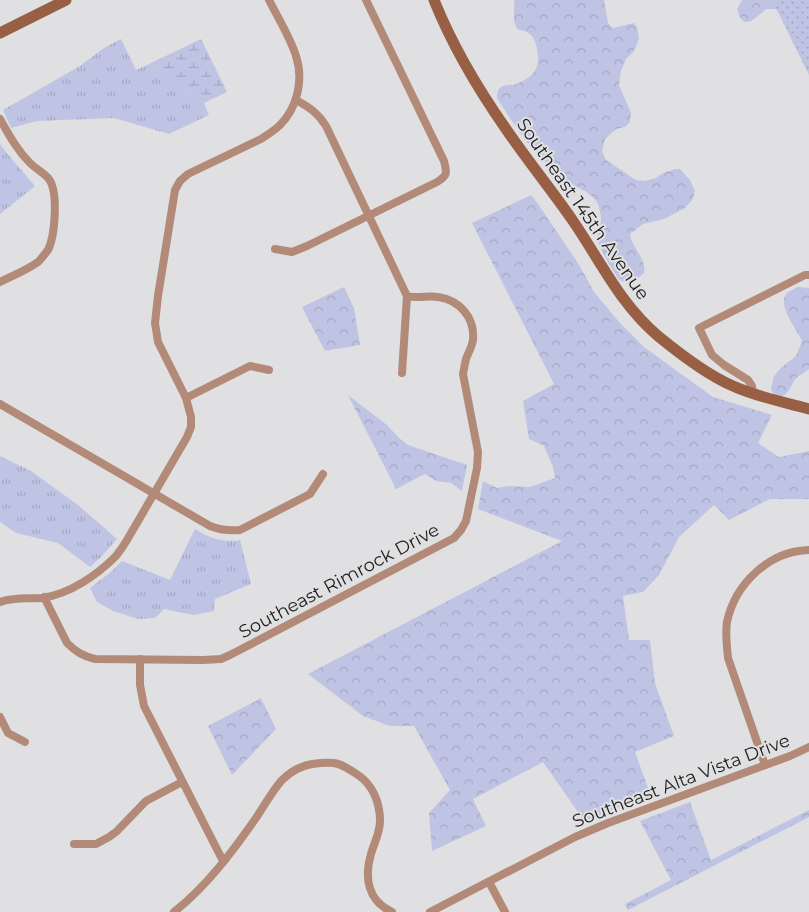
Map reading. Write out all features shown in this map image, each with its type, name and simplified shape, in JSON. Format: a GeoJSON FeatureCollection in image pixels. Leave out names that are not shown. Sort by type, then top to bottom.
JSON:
{"type":"FeatureCollection","features":[{"type":"Feature","properties":{"kind":"main road"},"geometry":{"type":"LineString","coordinates":[[0,32],[66,0]]}},
{"type":"Feature","properties":{"kind":"main road","name":"Southeast 145th Avenue"},"geometry":{"type":"LineString","coordinates":[[434,0],[455,44],[489,104],[572,220],[620,296],[638,317],[673,348],[712,375],[734,387],[809,409]]}},
{"type":"Feature","properties":{"kind":"street"},"geometry":{"type":"LineString","coordinates":[[0,602],[44,598],[73,587],[89,578],[112,559],[127,540],[187,437],[191,427],[191,417],[186,398],[158,342],[155,323],[175,190],[180,181],[188,174],[271,133],[287,117],[292,109],[299,87],[297,57],[270,0]]}},
{"type":"Feature","properties":{"kind":"street"},"geometry":{"type":"LineString","coordinates":[[275,249],[292,252],[307,246],[437,182],[444,178],[447,172],[444,161],[366,0]]}},
{"type":"Feature","properties":{"kind":"street"},"geometry":{"type":"LineString","coordinates":[[296,100],[314,110],[326,126],[407,296],[402,373]]}},
{"type":"Feature","properties":{"kind":"street"},"geometry":{"type":"LineString","coordinates":[[0,119],[14,145],[31,164],[48,178],[53,186],[55,207],[54,226],[48,249],[39,261],[0,282]]}},
{"type":"Feature","properties":{"kind":"street"},"geometry":{"type":"LineString","coordinates":[[753,394],[752,386],[748,380],[712,355],[699,328],[809,275]]}},
{"type":"Feature","properties":{"kind":"street","name":"Southeast Rimrock Drive"},"geometry":{"type":"LineString","coordinates":[[44,598],[68,643],[78,653],[85,656],[96,659],[221,659],[454,538],[466,521],[477,468],[478,452],[463,374],[465,361],[473,342],[473,330],[469,317],[463,308],[452,301],[438,296],[407,296]]}},
{"type":"Feature","properties":{"kind":"street"},"geometry":{"type":"LineString","coordinates":[[186,398],[250,366],[269,370]]}},
{"type":"Feature","properties":{"kind":"street"},"geometry":{"type":"LineString","coordinates":[[0,404],[220,530],[240,530],[310,494],[323,474]]}},
{"type":"Feature","properties":{"kind":"street"},"geometry":{"type":"LineString","coordinates":[[765,765],[728,658],[727,624],[731,608],[738,593],[756,572],[768,563],[792,553],[809,550]]}},
{"type":"Feature","properties":{"kind":"street"},"geometry":{"type":"LineString","coordinates":[[140,659],[140,685],[144,706],[224,861]]}},
{"type":"Feature","properties":{"kind":"street"},"geometry":{"type":"LineString","coordinates":[[0,717],[8,733],[25,742]]}},
{"type":"Feature","properties":{"kind":"street","name":"Southeast Alta Vista Drive"},"geometry":{"type":"LineString","coordinates":[[430,912],[574,837],[608,822],[790,756],[809,747]]}},
{"type":"Feature","properties":{"kind":"street"},"geometry":{"type":"LineString","coordinates":[[174,912],[190,899],[224,861],[282,780],[306,765],[328,762],[346,767],[366,781],[377,800],[380,822],[370,856],[368,883],[372,894],[380,905],[392,912]]}},
{"type":"Feature","properties":{"kind":"street"},"geometry":{"type":"LineString","coordinates":[[74,844],[96,844],[109,837],[146,802],[182,782]]}},
{"type":"Feature","properties":{"kind":"street"},"geometry":{"type":"LineString","coordinates":[[490,882],[505,912]]}},
{"type":"Feature","properties":{"kind":"green space"},"geometry":{"type":"Polygon","coordinates":[[[514,0],[604,0],[608,23],[613,28],[634,23],[637,27],[639,39],[634,51],[626,59],[621,71],[619,85],[631,113],[630,122],[625,127],[616,129],[605,139],[602,151],[606,160],[636,180],[645,181],[656,178],[663,173],[680,169],[690,180],[695,191],[693,199],[685,208],[664,219],[643,224],[630,234],[643,263],[644,273],[630,282],[621,281],[618,278],[599,245],[598,235],[601,217],[596,200],[557,173],[537,154],[497,98],[501,87],[517,84],[530,77],[536,69],[538,60],[536,44],[530,34],[518,30],[516,27],[514,0]]]}},
{"type":"Feature","properties":{"kind":"green space"},"geometry":{"type":"Polygon","coordinates":[[[742,0],[809,0],[809,19],[774,9],[766,9],[754,19],[746,22],[740,16],[737,9],[742,0]]]}},
{"type":"Feature","properties":{"kind":"green space"},"geometry":{"type":"Polygon","coordinates":[[[772,0],[809,0],[809,75],[772,0]]]}},
{"type":"Feature","properties":{"kind":"green space"},"geometry":{"type":"Polygon","coordinates":[[[121,39],[136,70],[149,64],[204,103],[209,115],[169,134],[114,118],[37,121],[11,128],[3,110],[80,66],[104,48],[121,39]]]}},
{"type":"Feature","properties":{"kind":"green space"},"geometry":{"type":"Polygon","coordinates":[[[201,39],[227,92],[204,103],[149,64],[201,39]]]}},
{"type":"Feature","properties":{"kind":"green space"},"geometry":{"type":"Polygon","coordinates":[[[0,144],[35,186],[0,214],[0,144]]]}},
{"type":"Feature","properties":{"kind":"green space"},"geometry":{"type":"Polygon","coordinates":[[[531,195],[578,263],[594,292],[620,323],[644,347],[713,397],[772,415],[758,443],[779,457],[809,451],[809,499],[770,499],[729,520],[714,505],[679,537],[659,575],[643,592],[623,596],[629,640],[650,640],[655,683],[674,736],[635,752],[651,796],[585,822],[543,762],[473,799],[486,826],[432,851],[429,813],[450,790],[414,726],[390,726],[363,716],[308,674],[562,541],[478,509],[483,481],[497,488],[508,486],[530,487],[555,478],[553,467],[544,446],[529,439],[523,401],[554,384],[472,223],[531,195]]]}},
{"type":"Feature","properties":{"kind":"green space"},"geometry":{"type":"Polygon","coordinates":[[[344,287],[354,308],[360,345],[325,351],[302,307],[344,287]]]}},
{"type":"Feature","properties":{"kind":"green space"},"geometry":{"type":"Polygon","coordinates":[[[798,287],[809,288],[809,369],[796,378],[787,393],[780,398],[774,396],[771,389],[774,376],[796,356],[802,341],[784,304],[784,298],[787,293],[798,287]]]}},
{"type":"Feature","properties":{"kind":"green space"},"geometry":{"type":"Polygon","coordinates":[[[348,395],[387,425],[408,445],[467,465],[462,491],[451,483],[436,481],[425,474],[396,489],[348,395]]]}},
{"type":"Feature","properties":{"kind":"green space"},"geometry":{"type":"Polygon","coordinates":[[[0,456],[31,471],[78,505],[117,539],[90,567],[58,543],[16,533],[0,522],[0,456]]]}},
{"type":"Feature","properties":{"kind":"green space"},"geometry":{"type":"Polygon","coordinates":[[[195,529],[217,539],[228,541],[240,540],[251,584],[215,599],[214,611],[193,615],[164,609],[155,618],[138,619],[113,611],[97,602],[90,588],[122,561],[170,580],[195,529]]]}},
{"type":"Feature","properties":{"kind":"green space"},"geometry":{"type":"Polygon","coordinates":[[[261,698],[276,729],[232,775],[208,726],[261,698]]]}},
{"type":"Feature","properties":{"kind":"green space"},"geometry":{"type":"Polygon","coordinates":[[[690,802],[711,860],[809,810],[809,817],[628,910],[625,904],[671,880],[640,821],[690,802]]]}}]}
